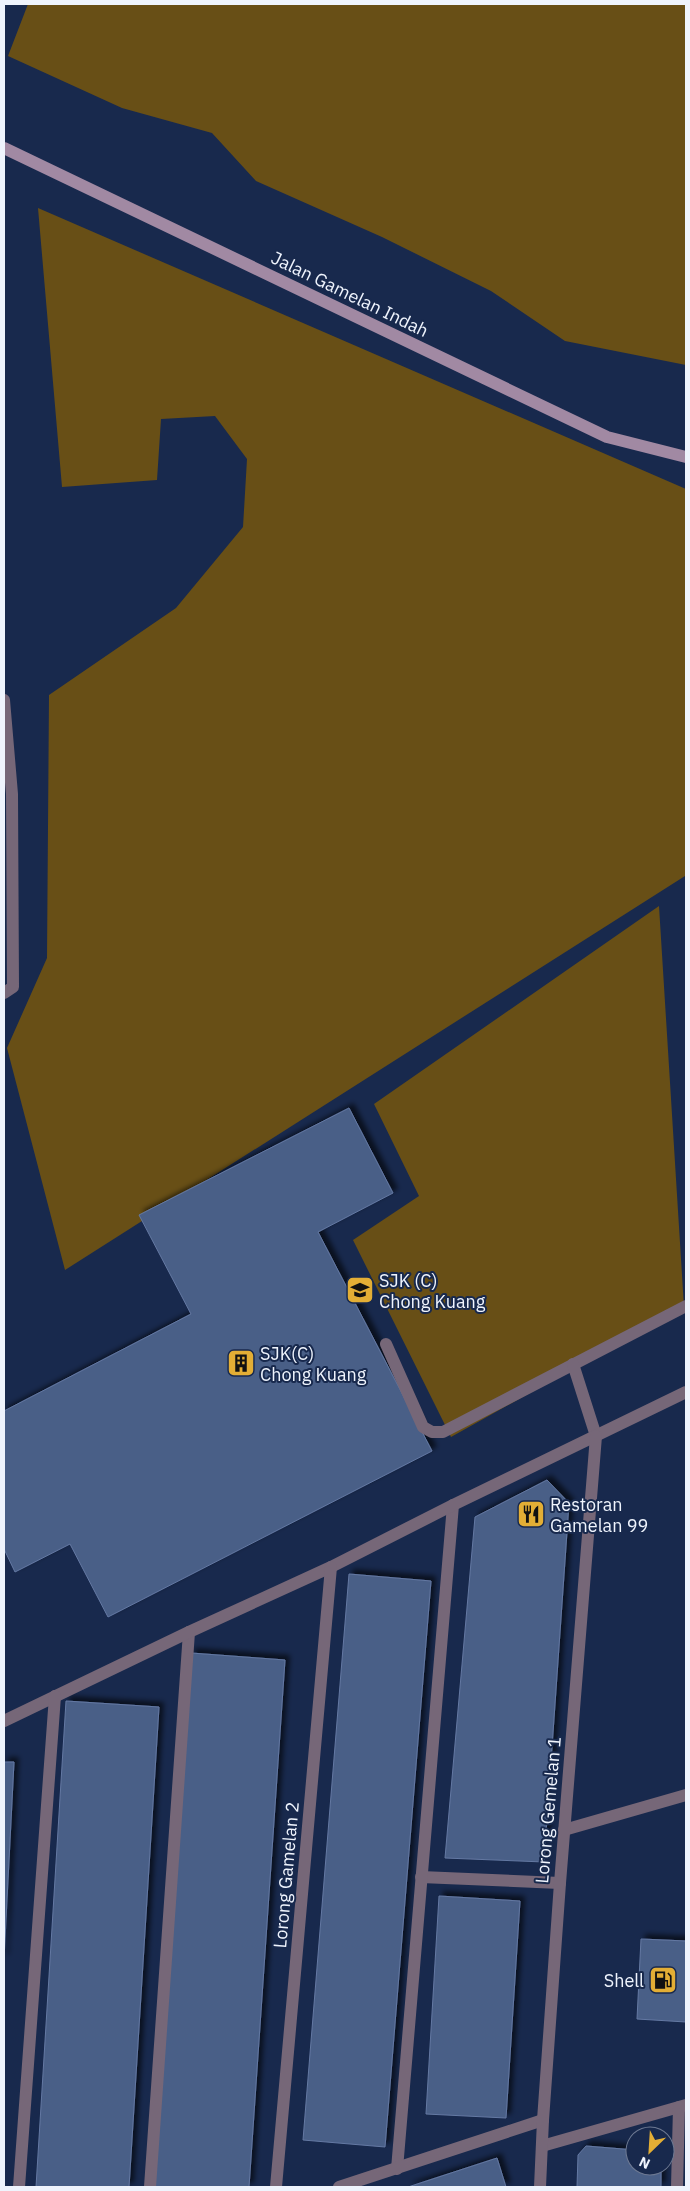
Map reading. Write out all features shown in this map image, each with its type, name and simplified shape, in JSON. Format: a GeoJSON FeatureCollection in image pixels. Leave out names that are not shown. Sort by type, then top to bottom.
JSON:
{"type":"FeatureCollection","features":[{"type":"Feature","properties":{"kind":"street","name":"Jalan Gamelan Indah"},"geometry":{"type":"LineString","coordinates":[[4,148],[607,436],[686,457]]}},
{"type":"Feature","properties":{"kind":"street"},"geometry":{"type":"LineString","coordinates":[[4,700],[13,987],[4,993]]}},
{"type":"Feature","properties":{"kind":"street"},"geometry":{"type":"LineString","coordinates":[[386,1344],[423,1427],[432,1432],[443,1432],[686,1306]]}},
{"type":"Feature","properties":{"kind":"street"},"geometry":{"type":"LineString","coordinates":[[573,1364],[596,1436]]}},
{"type":"Feature","properties":{"kind":"street"},"geometry":{"type":"LineString","coordinates":[[4,1721],[189,1632],[331,1567],[452,1505],[686,1392]]}},
{"type":"Feature","properties":{"kind":"street","name":"Lorong Gemelan 1"},"geometry":{"type":"LineString","coordinates":[[540,2187],[560,1883],[596,1436]]}},
{"type":"Feature","properties":{"kind":"street"},"geometry":{"type":"LineString","coordinates":[[397,2169],[452,1505]]}},
{"type":"Feature","properties":{"kind":"street","name":"Lorong Gamelan 2"},"geometry":{"type":"LineString","coordinates":[[276,2187],[331,1567]]}},
{"type":"Feature","properties":{"kind":"street"},"geometry":{"type":"LineString","coordinates":[[150,2187],[189,1632]]}},
{"type":"Feature","properties":{"kind":"street"},"geometry":{"type":"LineString","coordinates":[[19,2187],[55,1696]]}},
{"type":"Feature","properties":{"kind":"street"},"geometry":{"type":"LineString","coordinates":[[564,1830],[686,1795]]}},
{"type":"Feature","properties":{"kind":"street"},"geometry":{"type":"LineString","coordinates":[[420,1877],[560,1883]]}},
{"type":"Feature","properties":{"kind":"street"},"geometry":{"type":"LineString","coordinates":[[542,2146],[682,2106],[677,2187]]}},
{"type":"Feature","properties":{"kind":"street"},"geometry":{"type":"LineString","coordinates":[[339,2187],[543,2120]]}},
{"type":"Feature","properties":{"kind":"shaded area"},"geometry":{"type":"Polygon","coordinates":[[[28,4],[686,4],[686,365],[565,341],[491,291],[382,237],[256,181],[212,133],[122,108],[8,56],[28,4]]]}},
{"type":"Feature","properties":{"kind":"shaded area"},"geometry":{"type":"Polygon","coordinates":[[[38,208],[686,489],[685,876],[65,1270],[7,1048],[47,958],[49,695],[176,608],[243,527],[247,459],[215,416],[161,419],[157,480],[62,487],[38,208]]]}},
{"type":"Feature","properties":{"kind":"shaded area"},"geometry":{"type":"Polygon","coordinates":[[[659,906],[684,1307],[451,1437],[353,1240],[419,1196],[374,1104],[659,906]]]}},
{"type":"Feature","properties":{"kind":"building","name":"SJK(C) Chong Kuang"},"geometry":{"type":"Polygon","coordinates":[[[349,1108],[393,1193],[318,1232],[432,1451],[108,1617],[70,1544],[15,1572],[4,1549],[4,1411],[191,1314],[139,1215],[349,1108]]]}},
{"type":"Feature","properties":{"kind":"building"},"geometry":{"type":"Polygon","coordinates":[[[547,1480],[569,1503],[544,1862],[445,1858],[475,1517],[547,1480]]]}},
{"type":"Feature","properties":{"kind":"building"},"geometry":{"type":"Polygon","coordinates":[[[349,1574],[431,1581],[385,2147],[303,2140],[349,1574]]]}},
{"type":"Feature","properties":{"kind":"building"},"geometry":{"type":"Polygon","coordinates":[[[191,1653],[285,1660],[249,2187],[154,2187],[191,1653]]]}},
{"type":"Feature","properties":{"kind":"building"},"geometry":{"type":"Polygon","coordinates":[[[66,1701],[159,1707],[129,2187],[36,2187],[66,1701]]]}},
{"type":"Feature","properties":{"kind":"building"},"geometry":{"type":"Polygon","coordinates":[[[4,1762],[14,1762],[4,1959],[4,1762]]]}},
{"type":"Feature","properties":{"kind":"building"},"geometry":{"type":"Polygon","coordinates":[[[439,1896],[520,1901],[506,2118],[426,2114],[439,1896]]]}},
{"type":"Feature","properties":{"kind":"building","name":"Shell"},"geometry":{"type":"Polygon","coordinates":[[[641,1939],[686,1941],[686,2022],[637,2019],[641,1939]]]}},
{"type":"Feature","properties":{"kind":"building"},"geometry":{"type":"Polygon","coordinates":[[[586,2146],[625,2149],[625,2176],[661,2176],[661,2187],[577,2187],[578,2155],[586,2146]]]}},
{"type":"Feature","properties":{"kind":"building"},"geometry":{"type":"Polygon","coordinates":[[[497,2158],[506,2187],[408,2187],[497,2158]]]}},
{"type":"Feature","properties":{"kind":"place","name":"SJK (C) Chong Kuang"},"geometry":{"type":"Point","coordinates":[360,1290]}},
{"type":"Feature","properties":{"kind":"place","name":"SJK(C) Chong Kuang"},"geometry":{"type":"Point","coordinates":[241,1363]}},
{"type":"Feature","properties":{"kind":"place","name":"Restoran Gamelan 99"},"geometry":{"type":"Point","coordinates":[531,1514]}},
{"type":"Feature","properties":{"kind":"place","name":"Shell"},"geometry":{"type":"Point","coordinates":[663,1980]}}]}
